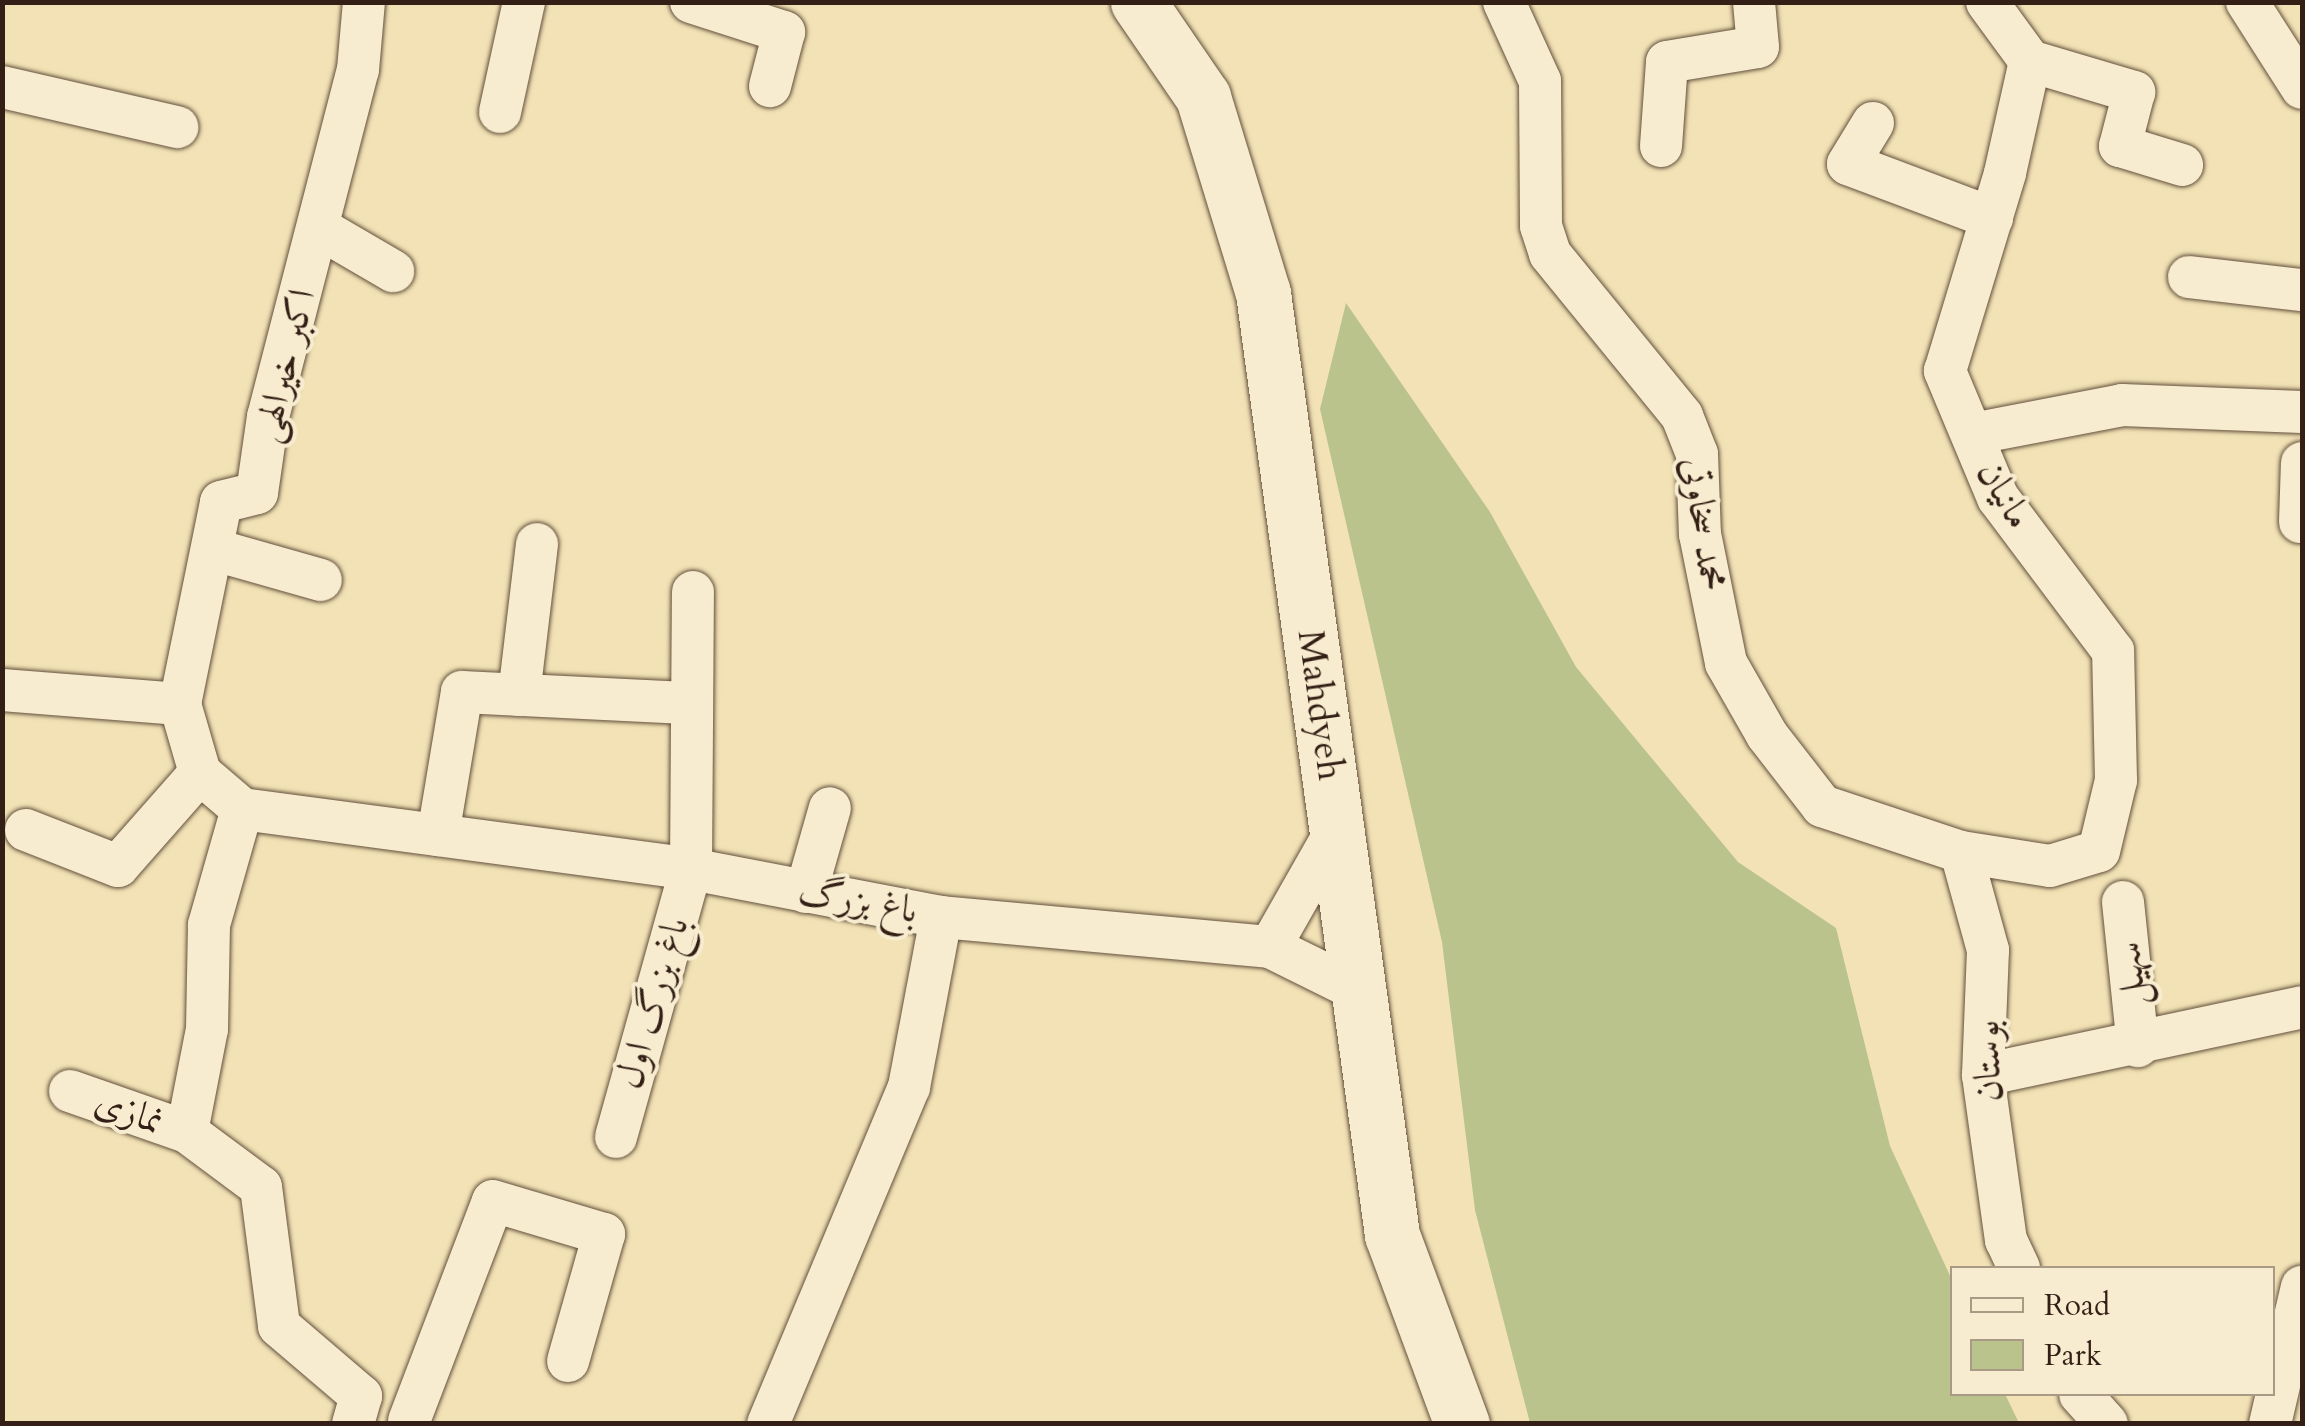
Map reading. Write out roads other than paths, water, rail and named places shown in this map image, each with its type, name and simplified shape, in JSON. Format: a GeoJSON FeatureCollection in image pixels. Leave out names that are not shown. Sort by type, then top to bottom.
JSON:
{"type":"FeatureCollection","features":[{"type":"Feature","properties":{"kind":"street","name":"اکبر خیرالهی"},"geometry":{"type":"LineString","coordinates":[[180,704],[215,550],[221,502],[257,493],[268,417],[358,70],[364,2]]}},
{"type":"Feature","properties":{"kind":"street"},"geometry":{"type":"LineString","coordinates":[[500,112],[524,2]]}},
{"type":"Feature","properties":{"kind":"street"},"geometry":{"type":"LineString","coordinates":[[692,2],[784,32],[770,86]]}},
{"type":"Feature","properties":{"kind":"street","name":"Mahdyeh"},"geometry":{"type":"LineString","coordinates":[[1138,2],[1203,97],[1263,293],[1392,1235],[1462,1424]]}},
{"type":"Feature","properties":{"kind":"street","name":"محمد سخاوتی"},"geometry":{"type":"LineString","coordinates":[[1504,2],[1540,81],[1541,226],[1550,254],[1658,381],[1697,454],[1700,534],[1726,663],[1767,736],[1822,806],[1961,852]]}},
{"type":"Feature","properties":{"kind":"street"},"geometry":{"type":"LineString","coordinates":[[1662,146],[1667,62],[1758,48],[1754,2]]}},
{"type":"Feature","properties":{"kind":"street"},"geometry":{"type":"LineString","coordinates":[[1987,2],[2030,61],[2134,92],[2120,146],[2182,166]]}},
{"type":"Feature","properties":{"kind":"street"},"geometry":{"type":"LineString","coordinates":[[2248,3],[2302,88]]}},
{"type":"Feature","properties":{"kind":"street","name":"مانیان"},"geometry":{"type":"LineString","coordinates":[[1961,852],[2050,866],[2099,851],[2116,780],[2113,652],[1998,498],[1946,371],[1992,218],[2030,61]]}},
{"type":"Feature","properties":{"kind":"street"},"geometry":{"type":"LineString","coordinates":[[2,86],[177,127]]}},
{"type":"Feature","properties":{"kind":"street"},"geometry":{"type":"LineString","coordinates":[[1874,123],[1848,164],[1992,218]]}},
{"type":"Feature","properties":{"kind":"street"},"geometry":{"type":"LineString","coordinates":[[319,228],[392,271]]}},
{"type":"Feature","properties":{"kind":"street"},"geometry":{"type":"LineString","coordinates":[[2190,277],[2302,290]]}},
{"type":"Feature","properties":{"kind":"street"},"geometry":{"type":"LineString","coordinates":[[1972,434],[2122,406],[2302,412]]}},
{"type":"Feature","properties":{"kind":"street"},"geometry":{"type":"LineString","coordinates":[[2300,522],[2302,462]]}},
{"type":"Feature","properties":{"kind":"street"},"geometry":{"type":"LineString","coordinates":[[519,694],[536,544]]}},
{"type":"Feature","properties":{"kind":"street"},"geometry":{"type":"LineString","coordinates":[[215,550],[321,580]]}},
{"type":"Feature","properties":{"kind":"street","name":"باغ بزرگ اول"},"geometry":{"type":"LineString","coordinates":[[616,1136],[691,868],[693,592]]}},
{"type":"Feature","properties":{"kind":"street"},"geometry":{"type":"LineString","coordinates":[[2,690],[180,704],[200,772],[242,809],[210,925],[207,1029],[187,1132]]}},
{"type":"Feature","properties":{"kind":"street"},"geometry":{"type":"LineString","coordinates":[[438,836],[462,692],[691,703]]}},
{"type":"Feature","properties":{"kind":"street"},"geometry":{"type":"LineString","coordinates":[[26,830],[118,866],[200,772]]}},
{"type":"Feature","properties":{"kind":"street"},"geometry":{"type":"LineString","coordinates":[[806,892],[830,808]]}},
{"type":"Feature","properties":{"kind":"street","name":"باغ بزرگ"},"geometry":{"type":"LineString","coordinates":[[242,809],[691,868],[941,916],[909,1086],[768,1424]]}},
{"type":"Feature","properties":{"kind":"street"},"geometry":{"type":"LineString","coordinates":[[1270,948],[1337,829]]}},
{"type":"Feature","properties":{"kind":"street","name":"بوستان"},"geometry":{"type":"LineString","coordinates":[[1961,852],[1988,950],[1983,1075],[2006,1240],[2018,1266]]}},
{"type":"Feature","properties":{"kind":"street","name":"سهیل"},"geometry":{"type":"LineString","coordinates":[[2123,902],[2138,1046]]}},
{"type":"Feature","properties":{"kind":"street"},"geometry":{"type":"LineString","coordinates":[[941,916],[1270,948],[1359,991]]}},
{"type":"Feature","properties":{"kind":"street"},"geometry":{"type":"LineString","coordinates":[[1983,1075],[2138,1046],[2302,1008]]}},
{"type":"Feature","properties":{"kind":"street","name":"نمازی"},"geometry":{"type":"LineString","coordinates":[[70,1091],[187,1132],[260,1187],[279,1326],[357,1410],[411,1422]]}},
{"type":"Feature","properties":{"kind":"street"},"geometry":{"type":"LineString","coordinates":[[411,1422],[493,1202],[604,1234],[568,1361]]}},
{"type":"Feature","properties":{"kind":"street"},"geometry":{"type":"LineString","coordinates":[[2270,1424],[2297,1334],[2302,1287]]}},
{"type":"Feature","properties":{"kind":"street"},"geometry":{"type":"LineString","coordinates":[[2082,1396],[2107,1424]]}}]}
